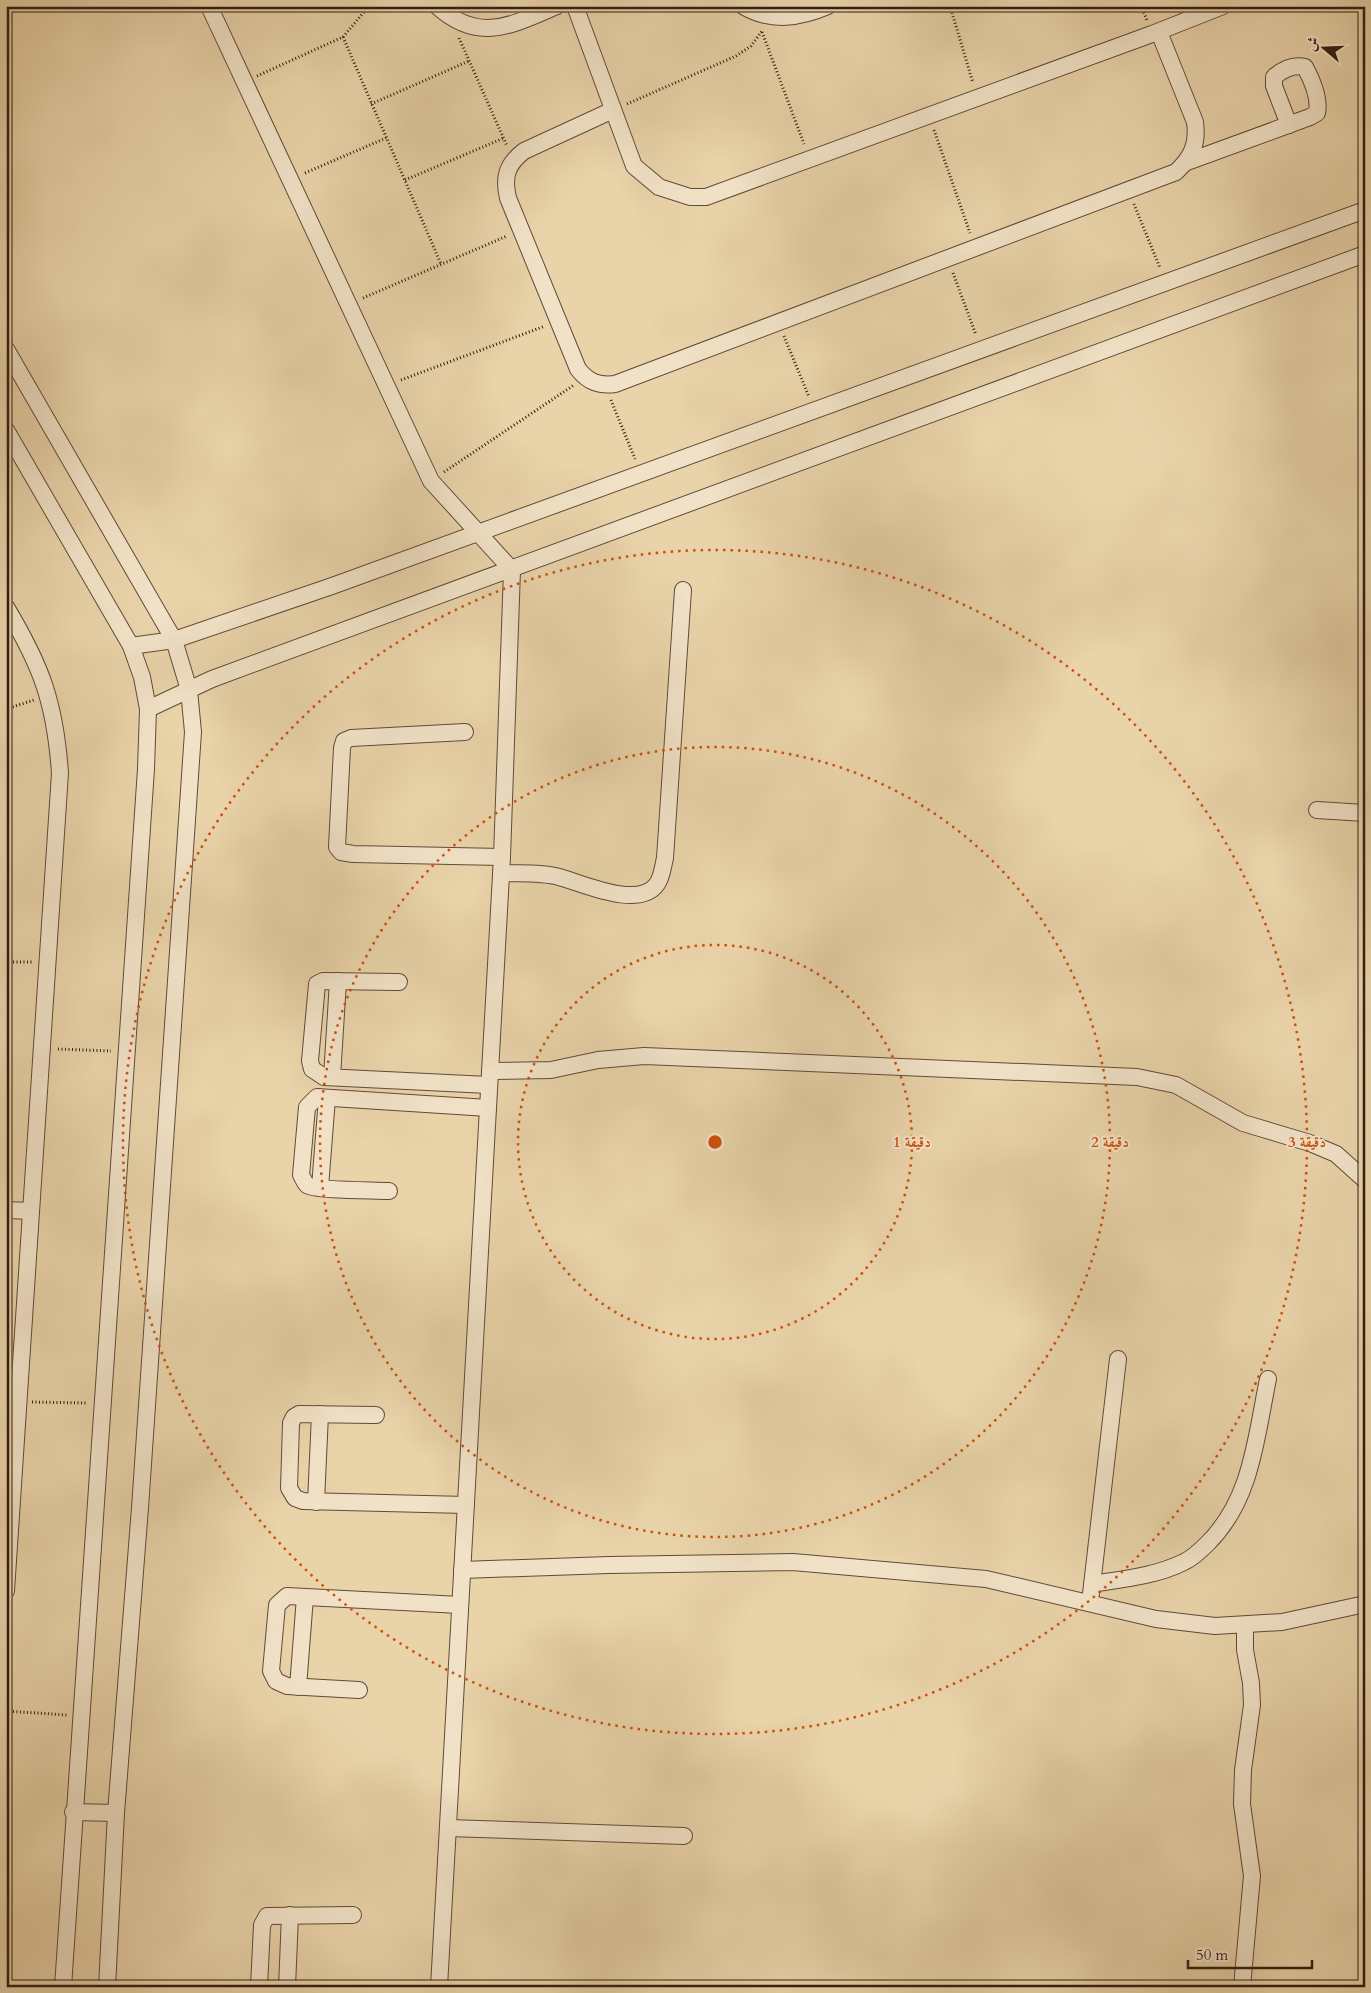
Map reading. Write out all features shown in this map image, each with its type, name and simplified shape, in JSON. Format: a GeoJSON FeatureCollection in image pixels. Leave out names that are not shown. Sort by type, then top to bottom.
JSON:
{"type":"FeatureCollection","features":[{"type":"Feature","properties":{"kind":"street"},"geometry":{"type":"LineString","coordinates":[[209,6],[431,481],[479,531],[512,570],[502,857],[439,1987]]}},
{"type":"Feature","properties":{"kind":"street"},"geometry":{"type":"LineString","coordinates":[[443,12],[469,26],[491,30],[513,24],[557,6]]}},
{"type":"Feature","properties":{"kind":"street"},"geometry":{"type":"LineString","coordinates":[[574,6],[634,166],[659,187],[674,194],[690,197],[706,197],[1159,32],[1223,6]]}},
{"type":"Feature","properties":{"kind":"street"},"geometry":{"type":"LineString","coordinates":[[743,6],[769,16],[792,18],[828,6]]}},
{"type":"Feature","properties":{"kind":"street"},"geometry":{"type":"LineString","coordinates":[[613,110],[524,151],[513,159],[506,171],[504,185],[578,369],[585,378],[594,383],[605,385],[616,384],[778,321],[1176,172],[1186,162],[1195,143],[1194,122],[1159,32]]}},
{"type":"Feature","properties":{"kind":"street"},"geometry":{"type":"LineString","coordinates":[[1186,162],[1289,125]]}},
{"type":"Feature","properties":{"kind":"street"},"geometry":{"type":"LineString","coordinates":[[130,646],[174,640],[332,586],[1365,210]]}},
{"type":"Feature","properties":{"kind":"street"},"geometry":{"type":"LineString","coordinates":[[148,709],[189,690],[1365,254]]}},
{"type":"Feature","properties":{"kind":"street"},"geometry":{"type":"LineString","coordinates":[[6,349],[174,640],[189,690],[193,732],[140,1508],[116,1813],[107,1987]]}},
{"type":"Feature","properties":{"kind":"street"},"geometry":{"type":"LineString","coordinates":[[6,430],[130,646],[142,677],[148,709],[73,1812],[63,1987]]}},
{"type":"Feature","properties":{"kind":"street"},"geometry":{"type":"LineString","coordinates":[[501,874],[556,876],[594,889],[632,894],[643,894],[658,883],[665,858],[683,590]]}},
{"type":"Feature","properties":{"kind":"street"},"geometry":{"type":"LineString","coordinates":[[6,607],[32,652],[49,696],[57,734],[60,773],[6,1591]]}},
{"type":"Feature","properties":{"kind":"street"},"geometry":{"type":"LineString","coordinates":[[465,732],[351,738],[344,741],[342,748],[337,847],[341,852],[353,854],[502,857]]}},
{"type":"Feature","properties":{"kind":"street"},"geometry":{"type":"LineString","coordinates":[[1318,810],[1365,813]]}},
{"type":"Feature","properties":{"kind":"street"},"geometry":{"type":"LineString","coordinates":[[332,1077],[338,981]]}},
{"type":"Feature","properties":{"kind":"street"},"geometry":{"type":"LineString","coordinates":[[399,982],[320,982],[315,987],[310,1060],[312,1069],[320,1076],[332,1077],[489,1078],[551,1070],[598,1060],[644,1056],[1137,1077],[1160,1080],[1176,1085],[1242,1123],[1310,1143],[1336,1154],[1365,1180]]}},
{"type":"Feature","properties":{"kind":"street"},"geometry":{"type":"LineString","coordinates":[[389,1191],[320,1188],[308,1185],[301,1175],[307,1107],[317,1098],[488,1108]]}},
{"type":"Feature","properties":{"kind":"street"},"geometry":{"type":"LineString","coordinates":[[6,1210],[31,1212]]}},
{"type":"Feature","properties":{"kind":"street"},"geometry":{"type":"LineString","coordinates":[[1090,1603],[1118,1359]]}},
{"type":"Feature","properties":{"kind":"street"},"geometry":{"type":"LineString","coordinates":[[1092,1584],[1158,1572],[1186,1562],[1217,1534],[1242,1494],[1249,1471],[1268,1379]]}},
{"type":"Feature","properties":{"kind":"street"},"geometry":{"type":"LineString","coordinates":[[316,1502],[320,1414]]}},
{"type":"Feature","properties":{"kind":"street"},"geometry":{"type":"LineString","coordinates":[[376,1415],[296,1415],[291,1423],[289,1488],[291,1494],[299,1500],[316,1502],[466,1505]]}},
{"type":"Feature","properties":{"kind":"street"},"geometry":{"type":"LineString","coordinates":[[462,1570],[618,1564],[793,1562],[986,1579],[1156,1619],[1190,1624],[1245,1626],[1282,1622],[1365,1604]]}},
{"type":"Feature","properties":{"kind":"street"},"geometry":{"type":"LineString","coordinates":[[359,1690],[298,1687],[281,1684],[276,1681],[271,1670],[277,1605],[287,1596],[460,1605]]}},
{"type":"Feature","properties":{"kind":"street"},"geometry":{"type":"LineString","coordinates":[[298,1687],[305,1597]]}},
{"type":"Feature","properties":{"kind":"street"},"geometry":{"type":"LineString","coordinates":[[1242,1987],[1252,1876],[1242,1804],[1242,1770],[1252,1705],[1251,1683],[1245,1650],[1245,1626]]}},
{"type":"Feature","properties":{"kind":"street"},"geometry":{"type":"LineString","coordinates":[[73,1812],[116,1813]]}},
{"type":"Feature","properties":{"kind":"street"},"geometry":{"type":"LineString","coordinates":[[448,1828],[684,1836]]}},
{"type":"Feature","properties":{"kind":"street"},"geometry":{"type":"LineString","coordinates":[[259,1987],[262,1921],[270,1915],[352,1916]]}},
{"type":"Feature","properties":{"kind":"street"},"geometry":{"type":"LineString","coordinates":[[287,1987],[290,1915]]}},
{"type":"Feature","properties":{"kind":"path"},"geometry":{"type":"LineString","coordinates":[[245,82],[343,37],[369,6]]}},
{"type":"Feature","properties":{"kind":"path"},"geometry":{"type":"LineString","coordinates":[[950,6],[978,98]]}},
{"type":"Feature","properties":{"kind":"path"},"geometry":{"type":"LineString","coordinates":[[443,12],[469,61],[513,159]]}},
{"type":"Feature","properties":{"kind":"path"},"geometry":{"type":"LineString","coordinates":[[613,110],[736,56],[751,46],[762,32],[769,16]]}},
{"type":"Feature","properties":{"kind":"path"},"geometry":{"type":"LineString","coordinates":[[762,32],[809,159]]}},
{"type":"Feature","properties":{"kind":"path"},"geometry":{"type":"LineString","coordinates":[[343,37],[441,264]]}},
{"type":"Feature","properties":{"kind":"path"},"geometry":{"type":"LineString","coordinates":[[372,104],[469,61]]}},
{"type":"Feature","properties":{"kind":"path"},"geometry":{"type":"LineString","coordinates":[[929,116],[976,248]]}},
{"type":"Feature","properties":{"kind":"path"},"geometry":{"type":"LineString","coordinates":[[290,179],[386,138]]}},
{"type":"Feature","properties":{"kind":"path"},"geometry":{"type":"LineString","coordinates":[[405,180],[504,138]]}},
{"type":"Feature","properties":{"kind":"path"},"geometry":{"type":"LineString","coordinates":[[1129,191],[1166,282]]}},
{"type":"Feature","properties":{"kind":"path"},"geometry":{"type":"LineString","coordinates":[[349,304],[521,230]]}},
{"type":"Feature","properties":{"kind":"path"},"geometry":{"type":"LineString","coordinates":[[948,258],[981,350]]}},
{"type":"Feature","properties":{"kind":"path"},"geometry":{"type":"LineString","coordinates":[[387,386],[558,321]]}},
{"type":"Feature","properties":{"kind":"path"},"geometry":{"type":"LineString","coordinates":[[778,321],[815,410]]}},
{"type":"Feature","properties":{"kind":"path"},"geometry":{"type":"LineString","coordinates":[[431,481],[585,378]]}},
{"type":"Feature","properties":{"kind":"path"},"geometry":{"type":"LineString","coordinates":[[605,385],[641,474]]}},
{"type":"Feature","properties":{"kind":"path"},"geometry":{"type":"LineString","coordinates":[[6,709],[49,696]]}},
{"type":"Feature","properties":{"kind":"path"},"geometry":{"type":"LineString","coordinates":[[6,962],[48,963]]}},
{"type":"Feature","properties":{"kind":"path"},"geometry":{"type":"LineString","coordinates":[[42,1049],[126,1052]]}},
{"type":"Feature","properties":{"kind":"path"},"geometry":{"type":"LineString","coordinates":[[19,1401],[102,1403]]}},
{"type":"Feature","properties":{"kind":"path"},"geometry":{"type":"LineString","coordinates":[[6,1711],[80,1716]]}}]}
